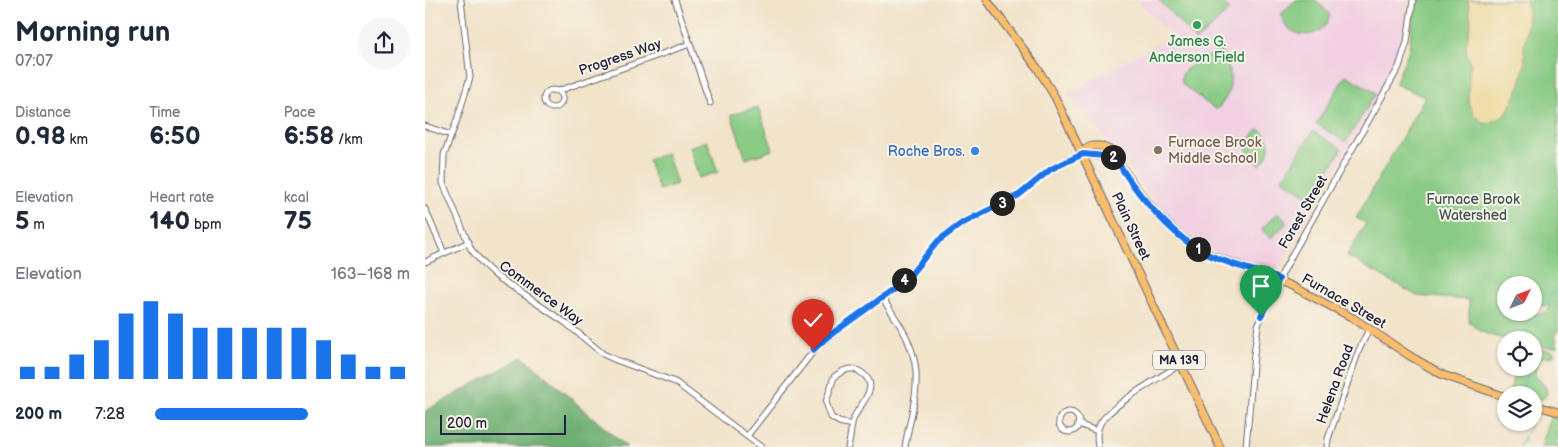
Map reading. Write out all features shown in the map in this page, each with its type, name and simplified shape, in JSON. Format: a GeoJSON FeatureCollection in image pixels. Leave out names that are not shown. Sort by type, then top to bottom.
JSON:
{"type":"FeatureCollection","features":[{"type":"Feature","properties":{"kind":"main road","name":"Plain Street"},"geometry":{"type":"LineString","coordinates":[[987,0],[1046,82],[1083,154],[1219,447]]}},
{"type":"Feature","properties":{"kind":"main road","name":"Furnace Street"},"geometry":{"type":"LineString","coordinates":[[1083,154],[1088,148],[1101,146],[1109,150],[1150,206],[1169,226],[1186,241],[1209,255],[1279,279],[1336,309],[1409,356],[1443,375],[1497,393]]}},
{"type":"Feature","properties":{"kind":"main road"},"geometry":{"type":"LineString","coordinates":[[1542,407],[1558,412]]}},
{"type":"Feature","properties":{"kind":"street","name":"Commerce Way"},"geometry":{"type":"LineString","coordinates":[[461,0],[470,76],[444,155],[443,183],[469,242],[483,264],[496,276],[560,319],[603,354],[675,382],[761,447]]}},
{"type":"Feature","properties":{"kind":"street"},"geometry":{"type":"LineString","coordinates":[[675,0],[710,103]]}},
{"type":"Feature","properties":{"kind":"street","name":"Forest Street"},"geometry":{"type":"LineString","coordinates":[[1246,447],[1257,333],[1263,310],[1399,67],[1407,42],[1413,0]]}},
{"type":"Feature","properties":{"kind":"street","name":"Progress Way"},"geometry":{"type":"LineString","coordinates":[[558,91],[690,44]]}},
{"type":"Feature","properties":{"kind":"street"},"geometry":{"type":"LineString","coordinates":[[425,126],[451,135]]}},
{"type":"Feature","properties":{"kind":"street"},"geometry":{"type":"LineString","coordinates":[[747,436],[819,344],[904,281],[934,246],[952,230],[1019,195],[1051,169],[1083,154]]}},
{"type":"Feature","properties":{"kind":"street"},"geometry":{"type":"LineString","coordinates":[[425,209],[444,253]]}},
{"type":"Feature","properties":{"kind":"street"},"geometry":{"type":"LineString","coordinates":[[425,262],[469,242]]}},
{"type":"Feature","properties":{"kind":"street"},"geometry":{"type":"LineString","coordinates":[[882,298],[906,335],[914,356],[916,388],[905,447]]}},
{"type":"Feature","properties":{"kind":"street","name":"Helena Road"},"geometry":{"type":"LineString","coordinates":[[1327,447],[1328,439],[1359,350],[1369,329]]}},
{"type":"Feature","properties":{"kind":"street"},"geometry":{"type":"LineString","coordinates":[[1098,447],[1097,431],[1103,419],[1118,406],[1181,364]]}},
{"type":"Feature","properties":{"kind":"street"},"geometry":{"type":"LineString","coordinates":[[848,447],[857,411],[870,392],[869,381],[864,374],[855,369],[847,369],[834,377],[826,402],[831,417],[839,422],[852,425]]}},
{"type":"Feature","properties":{"kind":"street"},"geometry":{"type":"LineString","coordinates":[[1079,424],[1097,431]]}},
{"type":"Feature","properties":{"kind":"shaded area"},"geometry":{"type":"Polygon","coordinates":[[[1137,0],[1408,0],[1402,49],[1396,65],[1280,266],[1273,271],[1208,249],[1176,226],[1164,215],[1121,154],[1066,94],[1171,36],[1137,0]]]}},
{"type":"Feature","properties":{"kind":"green space","name":"James G. Anderson Field"},"geometry":{"type":"Polygon","coordinates":[[[1159,0],[1220,0],[1230,10],[1196,41],[1159,0]]]}},
{"type":"Feature","properties":{"kind":"green space"},"geometry":{"type":"Polygon","coordinates":[[[1296,0],[1316,0],[1330,15],[1326,24],[1320,30],[1313,34],[1305,35],[1290,29],[1285,23],[1281,14],[1296,0]]]}},
{"type":"Feature","properties":{"kind":"green space","name":"Furnace Brook Watershed"},"geometry":{"type":"Polygon","coordinates":[[[1415,0],[1558,0],[1558,331],[1555,334],[1558,347],[1542,346],[1542,331],[1497,331],[1497,337],[1482,332],[1469,321],[1469,300],[1417,296],[1347,256],[1366,223],[1356,218],[1425,97],[1395,84],[1409,50],[1415,0]]]}},
{"type":"Feature","properties":{"kind":"green space"},"geometry":{"type":"Polygon","coordinates":[[[1220,50],[1228,66],[1230,81],[1227,96],[1216,110],[1183,85],[1181,77],[1185,70],[1220,50]]]}},
{"type":"Feature","properties":{"kind":"green space"},"geometry":{"type":"Polygon","coordinates":[[[1346,75],[1376,93],[1346,142],[1316,124],[1346,75]]]}},
{"type":"Feature","properties":{"kind":"green space"},"geometry":{"type":"Polygon","coordinates":[[[758,107],[773,150],[746,159],[731,115],[758,107]]]}},
{"type":"Feature","properties":{"kind":"green space"},"geometry":{"type":"Polygon","coordinates":[[[1259,129],[1267,137],[1269,147],[1266,157],[1259,165],[1245,147],[1245,144],[1259,129]]]}},
{"type":"Feature","properties":{"kind":"green space"},"geometry":{"type":"Polygon","coordinates":[[[1313,131],[1342,149],[1311,198],[1282,179],[1313,131]]]}},
{"type":"Feature","properties":{"kind":"green space"},"geometry":{"type":"Polygon","coordinates":[[[707,141],[718,172],[699,178],[689,147],[707,141]]]}},
{"type":"Feature","properties":{"kind":"green space"},"geometry":{"type":"Polygon","coordinates":[[[667,153],[677,184],[659,190],[648,160],[667,153]]]}},
{"type":"Feature","properties":{"kind":"green space"},"geometry":{"type":"Polygon","coordinates":[[[1277,214],[1283,218],[1286,224],[1272,237],[1269,237],[1262,228],[1277,214]]]}},
{"type":"Feature","properties":{"kind":"green space"},"geometry":{"type":"Polygon","coordinates":[[[1542,349],[1553,351],[1555,354],[1542,357],[1542,349]]]}},
{"type":"Feature","properties":{"kind":"green space"},"geometry":{"type":"Polygon","coordinates":[[[523,357],[627,447],[425,447],[425,411],[523,357]]]}},
{"type":"Feature","properties":{"kind":"green space"},"geometry":{"type":"Polygon","coordinates":[[[1514,376],[1537,376],[1546,388],[1547,394],[1542,400],[1542,386],[1511,386],[1514,376]]]}},
{"type":"Feature","properties":{"kind":"green space"},"geometry":{"type":"Polygon","coordinates":[[[1551,416],[1558,418],[1558,447],[1541,447],[1551,416]]]}},
{"type":"Feature","properties":{"kind":"sand"},"geometry":{"type":"Polygon","coordinates":[[[1468,0],[1527,0],[1528,19],[1524,47],[1525,64],[1518,91],[1507,112],[1497,120],[1485,124],[1474,115],[1468,102],[1471,64],[1467,55],[1466,45],[1471,22],[1468,0]]]}},
{"type":"Feature","properties":{"kind":"waterway"},"geometry":{"type":"LineString","coordinates":[[1526,331],[1543,313],[1551,294],[1558,288]]}},
{"type":"Feature","properties":{"kind":"waterway"},"geometry":{"type":"LineString","coordinates":[[1524,386],[1526,376]]}},
{"type":"Feature","properties":{"kind":"waterway"},"geometry":{"type":"LineString","coordinates":[[1519,447],[1528,431]]}},
{"type":"Feature","properties":{"kind":"place","name":"James G. Anderson Field"},"geometry":{"type":"Point","coordinates":[1197,25]}},
{"type":"Feature","properties":{"kind":"place","name":"Furnace Brook Middle School"},"geometry":{"type":"Point","coordinates":[1158,150]}},
{"type":"Feature","properties":{"kind":"place","name":"Roche Bros."},"geometry":{"type":"Point","coordinates":[975,151]}},
{"type":"Feature","properties":{"kind":"route"},"geometry":{"type":"LineString","coordinates":[[813,350],[826,338],[897,287],[911,274],[929,250],[945,235],[981,213],[1026,191],[1051,169],[1083,154],[1115,157],[1157,214],[1197,249],[1209,255],[1279,279],[1261,316]]}}]}
